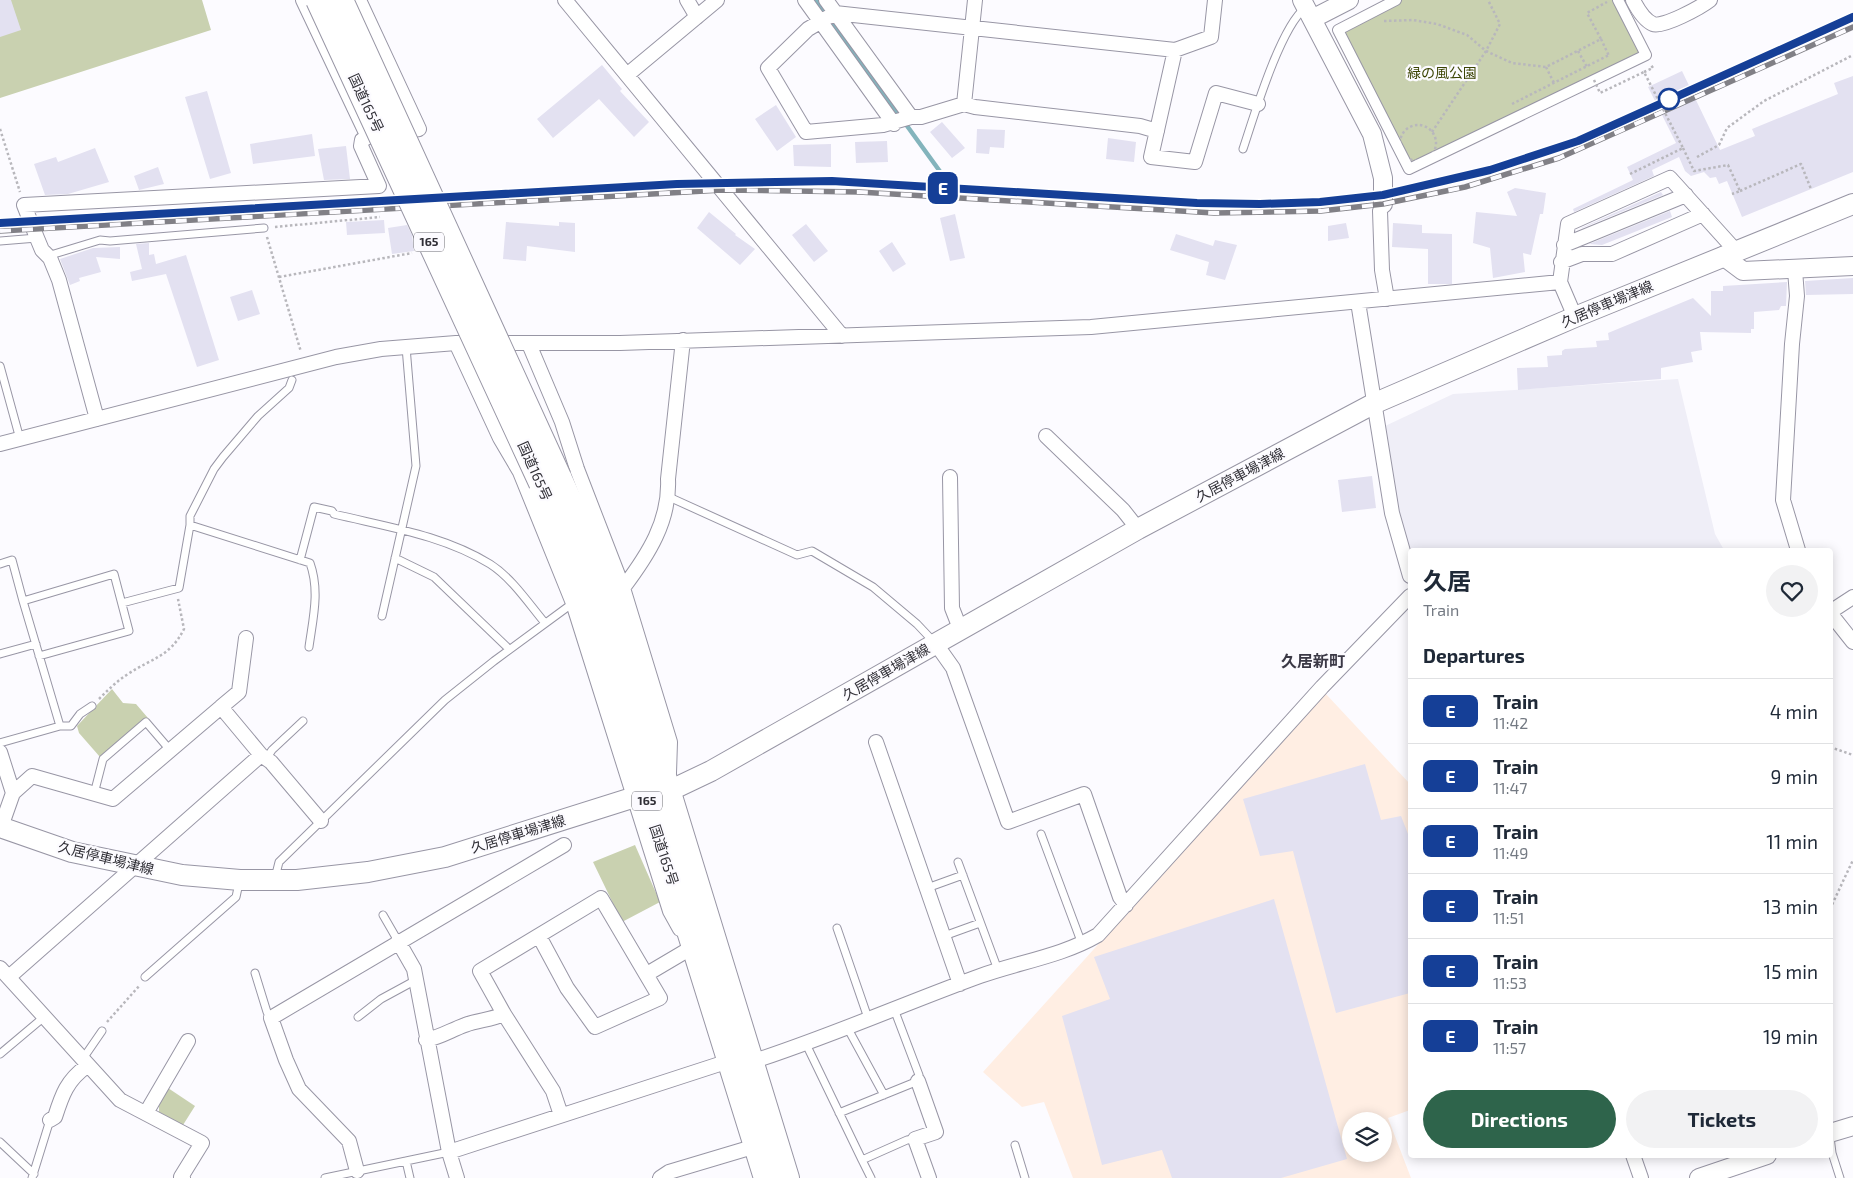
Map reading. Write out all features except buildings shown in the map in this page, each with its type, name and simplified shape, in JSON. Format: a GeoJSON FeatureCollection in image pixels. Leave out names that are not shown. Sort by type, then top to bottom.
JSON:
{"type":"FeatureCollection","features":[{"type":"Feature","properties":{"kind":"highway","name":"国道165号"},"geometry":{"type":"LineString","coordinates":[[318,0],[550,480],[589,543],[613,610],[669,790],[740,1061],[756,1146],[766,1178]]}},
{"type":"Feature","properties":{"kind":"highway","name":"国道165号"},"geometry":{"type":"LineString","coordinates":[[341,0],[550,480],[640,797],[695,955],[787,1178]]}},
{"type":"Feature","properties":{"kind":"main road","name":"久居停車場津線"},"geometry":{"type":"LineString","coordinates":[[0,827],[72,852],[182,876],[240,880],[297,880],[409,865],[445,857],[640,797],[669,790],[712,772],[1138,529],[1374,404],[1575,317],[1853,204]]}},
{"type":"Feature","properties":{"kind":"street"},"geometry":{"type":"LineString","coordinates":[[303,0],[368,138]]}},
{"type":"Feature","properties":{"kind":"street"},"geometry":{"type":"LineString","coordinates":[[97,418],[59,280],[50,258],[42,250],[24,205],[379,186],[361,146],[362,140],[420,129],[359,0]]}},
{"type":"Feature","properties":{"kind":"street"},"geometry":{"type":"LineString","coordinates":[[565,0],[842,336]]}},
{"type":"Feature","properties":{"kind":"street"},"geometry":{"type":"LineString","coordinates":[[687,0],[697,17]]}},
{"type":"Feature","properties":{"kind":"street"},"geometry":{"type":"LineString","coordinates":[[627,75],[716,0]]}},
{"type":"Feature","properties":{"kind":"street"},"geometry":{"type":"LineString","coordinates":[[805,0],[827,17],[902,120]]}},
{"type":"Feature","properties":{"kind":"street"},"geometry":{"type":"LineString","coordinates":[[826,0],[827,17]]}},
{"type":"Feature","properties":{"kind":"street"},"geometry":{"type":"LineString","coordinates":[[964,104],[975,0]]}},
{"type":"Feature","properties":{"kind":"street"},"geometry":{"type":"LineString","coordinates":[[1157,131],[1140,126],[975,107],[964,104],[921,117],[806,132],[768,68],[808,29],[827,17],[972,27],[1175,50],[1211,38],[1215,0]]}},
{"type":"Feature","properties":{"kind":"street"},"geometry":{"type":"LineString","coordinates":[[1350,0],[1306,9],[1372,134],[1382,178],[1383,204],[1380,211],[1382,270],[1387,299]]}},
{"type":"Feature","properties":{"kind":"street"},"geometry":{"type":"LineString","coordinates":[[1396,0],[1338,30],[1410,169],[1646,55],[1618,0]]}},
{"type":"Feature","properties":{"kind":"street"},"geometry":{"type":"LineString","coordinates":[[1634,0],[1645,17],[1653,24],[1663,25],[1710,0]]}},
{"type":"Feature","properties":{"kind":"street"},"geometry":{"type":"LineString","coordinates":[[1175,50],[1151,157],[1195,162],[1216,93],[1258,104]]}},
{"type":"Feature","properties":{"kind":"street"},"geometry":{"type":"LineString","coordinates":[[1575,317],[1560,282],[1561,262],[1568,224],[1670,178],[1703,214],[1729,254],[1743,271],[1853,266]]}},
{"type":"Feature","properties":{"kind":"street"},"geometry":{"type":"LineString","coordinates":[[1564,245],[1686,195]]}},
{"type":"Feature","properties":{"kind":"street"},"geometry":{"type":"LineString","coordinates":[[1561,262],[1582,254],[1612,254],[1703,214]]}},
{"type":"Feature","properties":{"kind":"street"},"geometry":{"type":"LineString","coordinates":[[1795,270],[1797,296],[1782,500],[1797,548]]}},
{"type":"Feature","properties":{"kind":"street"},"geometry":{"type":"LineString","coordinates":[[0,444],[336,357],[406,347],[456,343],[529,344],[1092,327],[1560,282]]}},
{"type":"Feature","properties":{"kind":"street"},"geometry":{"type":"LineString","coordinates":[[1358,302],[1392,513],[1408,569]]}},
{"type":"Feature","properties":{"kind":"street"},"geometry":{"type":"LineString","coordinates":[[623,588],[652,546],[669,497],[668,479],[683,340]]}},
{"type":"Feature","properties":{"kind":"street","name":"国道165号"},"geometry":{"type":"LineString","coordinates":[[456,343],[500,438],[520,472],[573,603],[640,797]]}},
{"type":"Feature","properties":{"kind":"street","name":"国道165号"},"geometry":{"type":"LineString","coordinates":[[529,344],[562,422],[577,469],[623,588],[670,742],[669,790]]}},
{"type":"Feature","properties":{"kind":"street"},"geometry":{"type":"LineString","coordinates":[[1046,436],[1124,510],[1138,529]]}},
{"type":"Feature","properties":{"kind":"street"},"geometry":{"type":"LineString","coordinates":[[950,477],[952,608],[961,631]]}},
{"type":"Feature","properties":{"kind":"street"},"geometry":{"type":"LineString","coordinates":[[1833,611],[1853,597]]}},
{"type":"Feature","properties":{"kind":"street"},"geometry":{"type":"LineString","coordinates":[[449,1152],[561,1115],[740,1061],[806,1044],[894,1008],[998,970],[1082,944],[1098,935],[1322,687],[1408,598]]}},
{"type":"Feature","properties":{"kind":"street"},"geometry":{"type":"LineString","coordinates":[[1833,617],[1853,642]]}},
{"type":"Feature","properties":{"kind":"street"},"geometry":{"type":"LineString","coordinates":[[0,827],[13,793],[32,776],[113,799],[239,692],[246,638]]}},
{"type":"Feature","properties":{"kind":"street"},"geometry":{"type":"LineString","coordinates":[[936,644],[953,668],[1008,822],[1084,794],[1120,897],[1126,905]]}},
{"type":"Feature","properties":{"kind":"street"},"geometry":{"type":"LineString","coordinates":[[221,707],[321,821]]}},
{"type":"Feature","properties":{"kind":"street"},"geometry":{"type":"LineString","coordinates":[[876,742],[960,984]]}},
{"type":"Feature","properties":{"kind":"street"},"geometry":{"type":"LineString","coordinates":[[0,752],[13,793]]}},
{"type":"Feature","properties":{"kind":"street"},"geometry":{"type":"LineString","coordinates":[[183,1178],[202,1143],[120,1100],[84,1063],[4,973],[134,867],[264,757]]}},
{"type":"Feature","properties":{"kind":"street"},"geometry":{"type":"LineString","coordinates":[[357,1171],[349,1141],[299,1089],[271,1018],[564,845]]}},
{"type":"Feature","properties":{"kind":"street"},"geometry":{"type":"LineString","coordinates":[[539,936],[567,988],[595,1027],[660,998],[601,898],[480,971],[504,1014],[553,1091],[561,1115]]}},
{"type":"Feature","properties":{"kind":"street"},"geometry":{"type":"LineString","coordinates":[[398,942],[414,969],[426,1040],[449,1152],[457,1178]]}},
{"type":"Feature","properties":{"kind":"street"},"geometry":{"type":"LineString","coordinates":[[647,974],[695,955]]}},
{"type":"Feature","properties":{"kind":"street"},"geometry":{"type":"LineString","coordinates":[[426,1040],[439,1038],[466,1025],[490,1020],[504,1014]]}},
{"type":"Feature","properties":{"kind":"street"},"geometry":{"type":"LineString","coordinates":[[146,1113],[188,1041]]}},
{"type":"Feature","properties":{"kind":"street"},"geometry":{"type":"LineString","coordinates":[[50,1120],[55,1117],[61,1099],[74,1075],[84,1063]]}},
{"type":"Feature","properties":{"kind":"street"},"geometry":{"type":"LineString","coordinates":[[918,1081],[936,1132],[915,1139],[929,1178]]}},
{"type":"Feature","properties":{"kind":"street"},"geometry":{"type":"LineString","coordinates":[[1833,1132],[1853,1126]]}},
{"type":"Feature","properties":{"kind":"street"},"geometry":{"type":"LineString","coordinates":[[660,1178],[669,1172],[756,1146]]}},
{"type":"Feature","properties":{"kind":"street"},"geometry":{"type":"LineString","coordinates":[[1634,1158],[1641,1178]]}},
{"type":"Feature","properties":{"kind":"street"},"geometry":{"type":"LineString","coordinates":[[1704,1177],[1758,1158]]}},
{"type":"Feature","properties":{"kind":"lane"},"geometry":{"type":"LineString","coordinates":[[1243,149],[1258,104],[1286,34],[1296,15],[1306,9]]}},
{"type":"Feature","properties":{"kind":"lane"},"geometry":{"type":"LineString","coordinates":[[50,258],[54,254],[100,240],[110,241],[264,228]]}},
{"type":"Feature","properties":{"kind":"lane"},"geometry":{"type":"LineString","coordinates":[[0,241],[37,238]]}},
{"type":"Feature","properties":{"kind":"lane"},"geometry":{"type":"LineString","coordinates":[[382,616],[416,466],[406,347]]}},
{"type":"Feature","properties":{"kind":"lane"},"geometry":{"type":"LineString","coordinates":[[0,366],[20,439]]}},
{"type":"Feature","properties":{"kind":"lane"},"geometry":{"type":"LineString","coordinates":[[122,603],[179,588],[190,516],[214,469],[258,416],[289,388],[292,380]]}},
{"type":"Feature","properties":{"kind":"lane"},"geometry":{"type":"LineString","coordinates":[[669,497],[797,555],[812,551],[873,587],[917,624],[936,644]]}},
{"type":"Feature","properties":{"kind":"lane"},"geometry":{"type":"LineString","coordinates":[[300,560],[314,507],[440,540],[490,565],[514,587],[545,623]]}},
{"type":"Feature","properties":{"kind":"lane"},"geometry":{"type":"LineString","coordinates":[[190,525],[310,563],[316,583],[309,647]]}},
{"type":"Feature","properties":{"kind":"lane"},"geometry":{"type":"LineString","coordinates":[[395,558],[434,577],[510,649]]}},
{"type":"Feature","properties":{"kind":"lane"},"geometry":{"type":"LineString","coordinates":[[0,564],[12,560],[60,726]]}},
{"type":"Feature","properties":{"kind":"lane"},"geometry":{"type":"LineString","coordinates":[[24,601],[114,574],[129,631],[40,656]]}},
{"type":"Feature","properties":{"kind":"lane"},"geometry":{"type":"LineString","coordinates":[[274,880],[279,862],[445,700],[573,603]]}},
{"type":"Feature","properties":{"kind":"lane"},"geometry":{"type":"LineString","coordinates":[[0,654],[36,644]]}},
{"type":"Feature","properties":{"kind":"lane"},"geometry":{"type":"LineString","coordinates":[[0,743],[60,726],[71,726],[80,714],[92,706]]}},
{"type":"Feature","properties":{"kind":"lane"},"geometry":{"type":"LineString","coordinates":[[264,757],[303,721]]}},
{"type":"Feature","properties":{"kind":"lane"},"geometry":{"type":"LineString","coordinates":[[94,794],[103,759],[146,722],[170,750]]}},
{"type":"Feature","properties":{"kind":"lane"},"geometry":{"type":"LineString","coordinates":[[1041,834],[1082,944]]}},
{"type":"Feature","properties":{"kind":"lane"},"geometry":{"type":"LineString","coordinates":[[958,862],[998,970]]}},
{"type":"Feature","properties":{"kind":"lane"},"geometry":{"type":"LineString","coordinates":[[926,888],[963,875]]}},
{"type":"Feature","properties":{"kind":"lane"},"geometry":{"type":"LineString","coordinates":[[145,977],[236,897],[240,880]]}},
{"type":"Feature","properties":{"kind":"lane"},"geometry":{"type":"LineString","coordinates":[[383,915],[398,942]]}},
{"type":"Feature","properties":{"kind":"lane"},"geometry":{"type":"LineString","coordinates":[[944,936],[980,924]]}},
{"type":"Feature","properties":{"kind":"lane"},"geometry":{"type":"LineString","coordinates":[[837,928],[868,1018]]}},
{"type":"Feature","properties":{"kind":"lane"},"geometry":{"type":"LineString","coordinates":[[255,973],[267,1012],[271,1018]]}},
{"type":"Feature","properties":{"kind":"lane"},"geometry":{"type":"LineString","coordinates":[[358,1017],[381,999],[416,980]]}},
{"type":"Feature","properties":{"kind":"lane"},"geometry":{"type":"LineString","coordinates":[[839,1113],[918,1081],[919,1075],[894,1008]]}},
{"type":"Feature","properties":{"kind":"lane"},"geometry":{"type":"LineString","coordinates":[[0,1054],[44,1017]]}},
{"type":"Feature","properties":{"kind":"lane"},"geometry":{"type":"LineString","coordinates":[[847,1027],[884,1095]]}},
{"type":"Feature","properties":{"kind":"lane"},"geometry":{"type":"LineString","coordinates":[[84,1063],[102,1031]]}},
{"type":"Feature","properties":{"kind":"lane"},"geometry":{"type":"LineString","coordinates":[[806,1044],[871,1178]]}},
{"type":"Feature","properties":{"kind":"lane"},"geometry":{"type":"LineString","coordinates":[[0,1142],[33,1176],[50,1120]]}},
{"type":"Feature","properties":{"kind":"lane"},"geometry":{"type":"LineString","coordinates":[[862,1160],[907,1140],[915,1139]]}},
{"type":"Feature","properties":{"kind":"lane"},"geometry":{"type":"LineString","coordinates":[[1015,1145],[1025,1178]]}},
{"type":"Feature","properties":{"kind":"lane"},"geometry":{"type":"LineString","coordinates":[[325,1178],[449,1152]]}},
{"type":"Feature","properties":{"kind":"lane"},"geometry":{"type":"LineString","coordinates":[[1833,1156],[1840,1178]]}},
{"type":"Feature","properties":{"kind":"lane"},"geometry":{"type":"LineString","coordinates":[[406,1161],[410,1178]]}},
{"type":"Feature","properties":{"kind":"path"},"geometry":{"type":"LineString","coordinates":[[1432,132],[1486,51],[1500,24],[1488,0]]}},
{"type":"Feature","properties":{"kind":"path"},"geometry":{"type":"LineString","coordinates":[[1611,0],[1587,13],[1612,62]]}},
{"type":"Feature","properties":{"kind":"path"},"geometry":{"type":"LineString","coordinates":[[1377,21],[1413,20],[1437,24],[1466,35],[1486,51],[1512,63],[1546,67],[1601,39]]}},
{"type":"Feature","properties":{"kind":"path"},"geometry":{"type":"LineString","coordinates":[[1578,50],[1600,93],[1653,68]]}},
{"type":"Feature","properties":{"kind":"path"},"geometry":{"type":"LineString","coordinates":[[1503,108],[1609,55]]}},
{"type":"Feature","properties":{"kind":"path"},"geometry":{"type":"LineString","coordinates":[[1697,156],[1719,145],[1727,128],[1764,101],[1853,56]]}},
{"type":"Feature","properties":{"kind":"path"},"geometry":{"type":"LineString","coordinates":[[1546,67],[1561,96]]}},
{"type":"Feature","properties":{"kind":"path"},"geometry":{"type":"LineString","coordinates":[[1644,72],[1694,170],[1728,165],[1740,191]]}},
{"type":"Feature","properties":{"kind":"path"},"geometry":{"type":"LineString","coordinates":[[1436,142],[1432,132],[1421,126],[1409,128],[1401,136],[1401,148],[1407,158],[1419,162],[1429,157],[1436,142],[1444,138]]}},
{"type":"Feature","properties":{"kind":"path"},"geometry":{"type":"LineString","coordinates":[[0,129],[24,205]]}},
{"type":"Feature","properties":{"kind":"path"},"geometry":{"type":"LineString","coordinates":[[1628,175],[1683,148]]}},
{"type":"Feature","properties":{"kind":"path"},"geometry":{"type":"LineString","coordinates":[[1732,194],[1801,164],[1811,189]]}},
{"type":"Feature","properties":{"kind":"path"},"geometry":{"type":"LineString","coordinates":[[306,365],[264,228],[380,217]]}},
{"type":"Feature","properties":{"kind":"path"},"geometry":{"type":"LineString","coordinates":[[279,277],[412,253]]}},
{"type":"Feature","properties":{"kind":"path"},"geometry":{"type":"LineString","coordinates":[[92,706],[117,681],[147,662],[163,656],[180,638],[184,629],[175,588]]}},
{"type":"Feature","properties":{"kind":"path"},"geometry":{"type":"LineString","coordinates":[[1833,748],[1853,755]]}},
{"type":"Feature","properties":{"kind":"path"},"geometry":{"type":"LineString","coordinates":[[1833,903],[1853,860]]}},
{"type":"Feature","properties":{"kind":"path"},"geometry":{"type":"LineString","coordinates":[[102,1031],[115,1012],[145,977]]}},
{"type":"Feature","properties":{"kind":"shaded area"},"geometry":{"type":"Polygon","coordinates":[[[1678,379],[1715,534],[1723,548],[1409,548],[1398,509],[1383,427],[1453,394],[1678,379]]]}},
{"type":"Feature","properties":{"kind":"shaded area"},"geometry":{"type":"Polygon","coordinates":[[[1325,693],[1408,782],[1408,1111],[1392,1117],[1392,1112],[1342,1112],[1342,1162],[1392,1162],[1392,1128],[1411,1178],[1073,1178],[1044,1102],[1022,1107],[983,1072],[1325,693]]]}},
{"type":"Feature","properties":{"kind":"green space"},"geometry":{"type":"Polygon","coordinates":[[[0,0],[202,0],[211,30],[0,98],[0,0]]]}},
{"type":"Feature","properties":{"kind":"green space","name":"緑の風公園"},"geometry":{"type":"Polygon","coordinates":[[[1396,0],[1618,0],[1646,55],[1409,169],[1339,30],[1396,0]]]}},
{"type":"Feature","properties":{"kind":"green space"},"geometry":{"type":"Polygon","coordinates":[[[112,689],[123,703],[136,704],[148,718],[100,757],[79,733],[77,726],[112,689]]]}},
{"type":"Feature","properties":{"kind":"green space"},"geometry":{"type":"Polygon","coordinates":[[[635,845],[660,902],[622,922],[593,862],[635,845]]]}},
{"type":"Feature","properties":{"kind":"green space"},"geometry":{"type":"Polygon","coordinates":[[[168,1088],[195,1106],[183,1125],[159,1112],[159,1103],[168,1088]]]}},
{"type":"Feature","properties":{"kind":"waterway"},"geometry":{"type":"LineString","coordinates":[[816,0],[944,177]]}},
{"type":"Feature","properties":{"kind":"railway"},"geometry":{"type":"LineString","coordinates":[[0,223],[677,183],[832,181],[1197,203],[1261,204],[1320,202],[1383,195],[1490,170],[1579,141],[1853,17]]}},
{"type":"Feature","properties":{"kind":"railway"},"geometry":{"type":"LineString","coordinates":[[0,231],[722,190],[859,192],[1214,213],[1321,211],[1383,204],[1465,187],[1559,158],[1853,27]]}},
{"type":"Feature","properties":{"kind":"train","name":"E"},"geometry":{"type":"LineString","coordinates":[[0,223],[576,189],[780,180],[832,181],[1197,203],[1260,204],[1320,202],[1383,195],[1490,170],[1538,156],[1578,141],[1853,17]]}},
{"type":"Feature","properties":{"kind":"district","name":"久居新町"},"geometry":{"type":"Point","coordinates":[1313,661]}}]}
